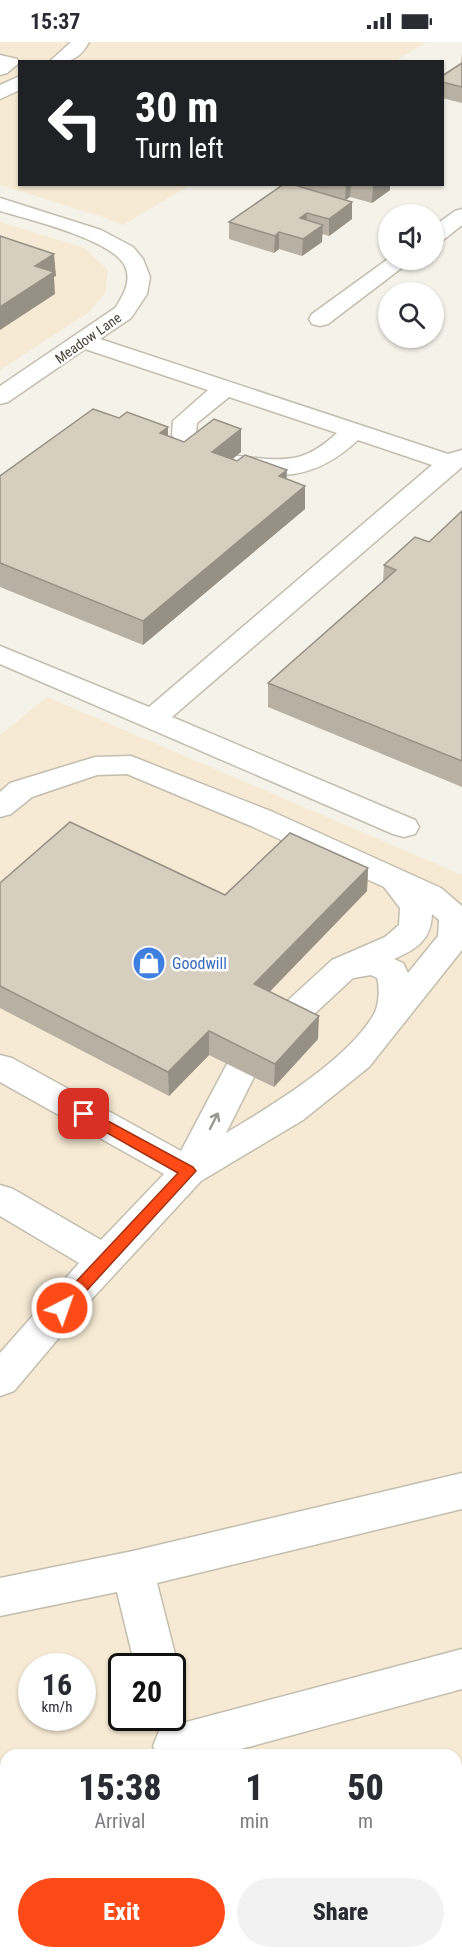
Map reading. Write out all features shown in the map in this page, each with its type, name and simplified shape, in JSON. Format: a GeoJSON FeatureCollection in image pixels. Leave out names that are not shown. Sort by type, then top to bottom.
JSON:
{"type":"FeatureCollection","features":[{"type":"Feature","properties":{"kind":"street"},"geometry":{"type":"LineString","coordinates":[[60,60],[80,42]]}},
{"type":"Feature","properties":{"kind":"street"},"geometry":{"type":"LineString","coordinates":[[0,61],[10,63],[0,69]]}},
{"type":"Feature","properties":{"kind":"street"},"geometry":{"type":"LineString","coordinates":[[0,93],[18,83]]}},
{"type":"Feature","properties":{"kind":"street","name":"Meadow Lane"},"geometry":{"type":"LineString","coordinates":[[0,204],[89,231],[110,241],[127,252],[137,265],[139,289],[123,314],[0,397]]}},
{"type":"Feature","properties":{"kind":"street"},"geometry":{"type":"LineString","coordinates":[[444,228],[462,215]]}},
{"type":"Feature","properties":{"kind":"street"},"geometry":{"type":"LineString","coordinates":[[320,319],[387,270]]}},
{"type":"Feature","properties":{"kind":"street"},"geometry":{"type":"LineString","coordinates":[[83,341],[354,431],[456,460]]}},
{"type":"Feature","properties":{"kind":"street"},"geometry":{"type":"LineString","coordinates":[[203,451],[184,435],[185,421],[225,389]]}},
{"type":"Feature","properties":{"kind":"street"},"geometry":{"type":"LineString","coordinates":[[230,461],[271,467],[297,465],[320,459],[354,431]]}},
{"type":"Feature","properties":{"kind":"street"},"geometry":{"type":"LineString","coordinates":[[152,719],[456,460]]}},
{"type":"Feature","properties":{"kind":"street"},"geometry":{"type":"LineString","coordinates":[[0,654],[404,827]]}},
{"type":"Feature","properties":{"kind":"street"},"geometry":{"type":"LineString","coordinates":[[0,807],[21,790],[95,766],[131,765],[262,819],[430,895],[455,917],[454,938],[357,1058],[291,1111],[188,1171]]}},
{"type":"Feature","properties":{"kind":"street"},"geometry":{"type":"LineString","coordinates":[[285,1022],[344,968],[396,945],[415,929],[416,907],[395,879]]}},
{"type":"Feature","properties":{"kind":"street"},"geometry":{"type":"LineString","coordinates":[[344,968],[375,963],[391,971],[396,986],[391,1016]]}},
{"type":"Feature","properties":{"kind":"street"},"geometry":{"type":"LineString","coordinates":[[0,1067],[188,1171]]}},
{"type":"Feature","properties":{"kind":"street"},"geometry":{"type":"LineString","coordinates":[[0,1380],[104,1260],[188,1171],[240,1071]]}},
{"type":"Feature","properties":{"kind":"street"},"geometry":{"type":"LineString","coordinates":[[0,1199],[104,1260]]}},
{"type":"Feature","properties":{"kind":"street"},"geometry":{"type":"LineString","coordinates":[[0,1597],[133,1570],[462,1491]]}},
{"type":"Feature","properties":{"kind":"street"},"geometry":{"type":"LineString","coordinates":[[133,1570],[153,1653]]}},
{"type":"Feature","properties":{"kind":"street"},"geometry":{"type":"LineString","coordinates":[[173,1739],[462,1669]]}},
{"type":"Feature","properties":{"kind":"shaded area"},"geometry":{"type":"Polygon","coordinates":[[[0,42],[427,42],[396,60],[18,60],[18,186],[188,186],[123,225],[0,185],[0,42]]]}},
{"type":"Feature","properties":{"kind":"shaded area"},"geometry":{"type":"Polygon","coordinates":[[[0,222],[85,248],[108,270],[105,293],[89,312],[0,370],[0,222]]]}},
{"type":"Feature","properties":{"kind":"shaded area"},"geometry":{"type":"Polygon","coordinates":[[[47,697],[462,875],[462,1749],[0,1749],[0,735],[47,697]]]}},
{"type":"Feature","properties":{"kind":"building"},"geometry":{"type":"Polygon","coordinates":[[[462,63],[462,87],[444,82],[444,75],[462,63]]]}},
{"type":"Feature","properties":{"kind":"building"},"geometry":{"type":"Polygon","coordinates":[[[281,186],[298,186],[352,202],[329,219],[307,213],[300,218],[323,225],[303,239],[279,232],[275,236],[229,222],[281,186]]]}},
{"type":"Feature","properties":{"kind":"building"},"geometry":{"type":"Polygon","coordinates":[[[0,236],[54,254],[35,266],[54,272],[0,307],[0,236]]]}},
{"type":"Feature","properties":{"kind":"building"},"geometry":{"type":"Polygon","coordinates":[[[93,409],[119,418],[127,412],[168,427],[160,433],[184,442],[214,419],[241,429],[212,452],[237,461],[245,455],[287,470],[279,476],[305,486],[143,621],[0,563],[0,476],[93,409]]]}},
{"type":"Feature","properties":{"kind":"building"},"geometry":{"type":"Polygon","coordinates":[[[462,511],[462,761],[268,683],[396,570],[384,565],[415,537],[429,542],[462,511]]]}},
{"type":"Feature","properties":{"kind":"building","name":"Goodwill"},"geometry":{"type":"Polygon","coordinates":[[[70,822],[225,895],[290,833],[368,868],[254,984],[319,1016],[275,1064],[209,1031],[168,1072],[0,986],[0,883],[70,822]]]}},
{"type":"Feature","properties":{"kind":"place","name":"Goodwill"},"geometry":{"type":"Point","coordinates":[149,963]}},
{"type":"Feature","properties":{"kind":"route"},"geometry":{"type":"LineString","coordinates":[[62,1308],[188,1171],[84,1114]]}}]}
